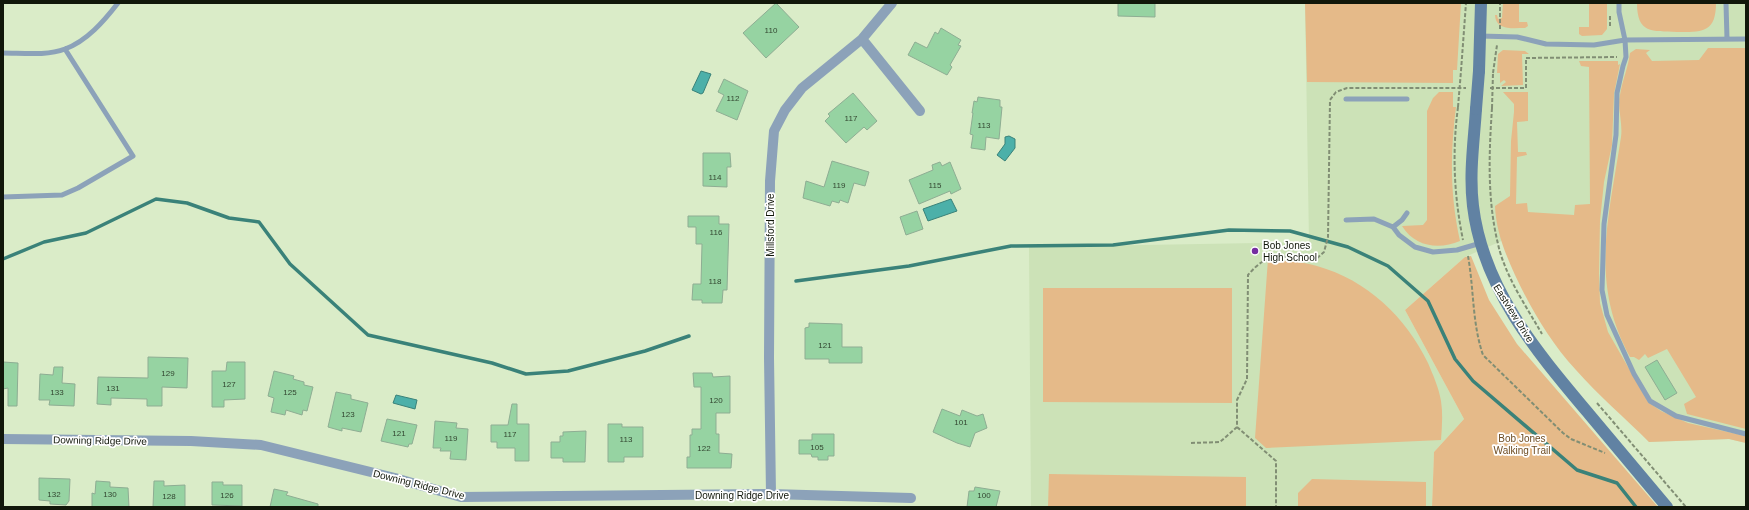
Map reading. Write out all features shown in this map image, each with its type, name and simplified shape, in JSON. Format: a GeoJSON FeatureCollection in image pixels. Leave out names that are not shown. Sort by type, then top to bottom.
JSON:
{"type":"FeatureCollection","features":[{"type":"Feature","properties":{"kind":"street","name":"Millsford Drive"},"geometry":{"type":"LineString","coordinates":[[771,494],[768,358],[770,196],[774,131],[785,110],[802,88],[862,39],[892,3]]}},
{"type":"Feature","properties":{"kind":"street","name":"Eastview Drive"},"geometry":{"type":"LineString","coordinates":[[1482,3],[1479,71],[1471,176],[1473,206],[1481,243],[1491,276],[1504,301],[1549,366],[1667,507]]}},
{"type":"Feature","properties":{"kind":"street"},"geometry":{"type":"LineString","coordinates":[[862,39],[920,111]]}},
{"type":"Feature","properties":{"kind":"street","name":"Downing Ridge Drive"},"geometry":{"type":"LineString","coordinates":[[3,439],[191,441],[261,445],[395,478],[461,497],[771,494],[911,498]]}},
{"type":"Feature","properties":{"kind":"lane"},"geometry":{"type":"LineString","coordinates":[[3,53],[49,52],[65,49],[91,33],[118,3]]}},
{"type":"Feature","properties":{"kind":"lane"},"geometry":{"type":"LineString","coordinates":[[1619,3],[1619,12],[1625,40],[1626,58],[1622,66],[1617,93],[1616,135],[1604,224],[1602,290],[1607,315],[1634,374],[1650,401],[1676,416],[1746,434]]}},
{"type":"Feature","properties":{"kind":"lane"},"geometry":{"type":"LineString","coordinates":[[1726,3],[1727,39]]}},
{"type":"Feature","properties":{"kind":"lane"},"geometry":{"type":"LineString","coordinates":[[1480,36],[1517,37],[1546,44],[1594,45],[1625,40],[1746,39]]}},
{"type":"Feature","properties":{"kind":"lane"},"geometry":{"type":"LineString","coordinates":[[3,197],[62,195],[78,188],[133,156],[65,49]]}},
{"type":"Feature","properties":{"kind":"lane"},"geometry":{"type":"LineString","coordinates":[[1346,99],[1407,99]]}},
{"type":"Feature","properties":{"kind":"lane"},"geometry":{"type":"LineString","coordinates":[[1394,227],[1407,213]]}},
{"type":"Feature","properties":{"kind":"lane"},"geometry":{"type":"LineString","coordinates":[[1346,220],[1374,219],[1394,227],[1399,235],[1415,247],[1433,252],[1457,250],[1481,243]]}},
{"type":"Feature","properties":{"kind":"path"},"geometry":{"type":"LineString","coordinates":[[1458,107],[1466,3]]}},
{"type":"Feature","properties":{"kind":"path"},"geometry":{"type":"LineString","coordinates":[[1488,88],[1526,88],[1526,58],[1626,58]]}},
{"type":"Feature","properties":{"kind":"path"},"geometry":{"type":"LineString","coordinates":[[1493,73],[1489,168],[1491,206],[1498,245],[1515,288],[1544,338]]}},
{"type":"Feature","properties":{"kind":"path"},"geometry":{"type":"LineString","coordinates":[[1191,443],[1220,442],[1237,427],[1237,400],[1247,379],[1248,275],[1258,264],[1269,257],[1315,260],[1324,252],[1328,237],[1328,123],[1330,100],[1336,92],[1347,88],[1473,88]]}},
{"type":"Feature","properties":{"kind":"path"},"geometry":{"type":"LineString","coordinates":[[1592,397],[1686,507]]}},
{"type":"Feature","properties":{"kind":"path"},"geometry":{"type":"LineString","coordinates":[[1237,427],[1276,461],[1276,507]]}},
{"type":"Feature","properties":{"kind":"path"},"geometry":{"type":"LineString","coordinates":[[1566,507],[1572,507]]}},
{"type":"Feature","properties":{"kind":"shaded area","name":"Bob Jones High School"},"geometry":{"type":"Polygon","coordinates":[[[1305,3],[1746,3],[1746,443],[1729,439],[1649,442],[1581,368],[1506,239],[1465,257],[1405,310],[1464,419],[1434,452],[1432,507],[1031,507],[1029,247],[1309,242],[1305,3]]]}},
{"type":"Feature","properties":{"kind":"green space"},"geometry":{"type":"Polygon","coordinates":[[[1305,3],[1461,3],[1457,70],[1453,70],[1453,83],[1307,82],[1305,3]]]}},
{"type":"Feature","properties":{"kind":"green space"},"geometry":{"type":"Polygon","coordinates":[[[1503,3],[1519,3],[1519,22],[1527,22],[1528,26],[1525,28],[1506,28],[1498,24],[1495,15],[1497,15],[1498,19],[1502,18],[1503,3]]]}},
{"type":"Feature","properties":{"kind":"green space"},"geometry":{"type":"Polygon","coordinates":[[[1589,3],[1607,3],[1607,29],[1602,35],[1582,36],[1579,34],[1579,27],[1589,27],[1589,3]]]}},
{"type":"Feature","properties":{"kind":"green space"},"geometry":{"type":"Polygon","coordinates":[[[1637,3],[1716,3],[1713,20],[1706,29],[1694,32],[1677,32],[1653,31],[1643,26],[1638,13],[1637,3]]]}},
{"type":"Feature","properties":{"kind":"green space"},"geometry":{"type":"Polygon","coordinates":[[[1708,48],[1746,48],[1746,429],[1687,414],[1684,404],[1696,397],[1667,349],[1648,358],[1645,354],[1639,360],[1634,357],[1630,357],[1617,329],[1610,302],[1606,276],[1608,222],[1621,137],[1619,100],[1630,53],[1636,49],[1650,50],[1646,53],[1652,61],[1699,60],[1708,48]]]}},
{"type":"Feature","properties":{"kind":"green space"},"geometry":{"type":"Polygon","coordinates":[[[1503,50],[1525,51],[1529,54],[1522,54],[1523,85],[1501,86],[1506,82],[1504,80],[1500,83],[1500,73],[1497,73],[1498,54],[1503,50]]]}},
{"type":"Feature","properties":{"kind":"green space"},"geometry":{"type":"Polygon","coordinates":[[[1579,61],[1618,61],[1618,65],[1620,64],[1614,94],[1612,145],[1604,182],[1600,221],[1600,303],[1608,332],[1648,402],[1661,411],[1688,423],[1746,436],[1746,443],[1729,439],[1649,442],[1593,388],[1549,337],[1534,313],[1511,267],[1499,233],[1495,206],[1510,196],[1511,141],[1514,104],[1503,92],[1528,92],[1528,121],[1517,122],[1518,152],[1526,152],[1527,155],[1517,157],[1516,204],[1527,203],[1528,212],[1574,215],[1575,205],[1590,204],[1589,67],[1581,66],[1579,61]]]}},
{"type":"Feature","properties":{"kind":"green space"},"geometry":{"type":"Polygon","coordinates":[[[1439,92],[1453,92],[1453,107],[1456,107],[1452,174],[1454,207],[1460,241],[1452,244],[1436,246],[1428,245],[1414,238],[1407,233],[1402,226],[1423,225],[1427,220],[1427,111],[1433,98],[1439,92]]]}},
{"type":"Feature","properties":{"kind":"green space","name":"Bob Jones Walking Trail"},"geometry":{"type":"Polygon","coordinates":[[[1471,256],[1489,300],[1517,344],[1658,507],[1432,507],[1434,452],[1464,419],[1405,310],[1465,257],[1471,256]]]}},
{"type":"Feature","properties":{"kind":"green space"},"geometry":{"type":"Polygon","coordinates":[[[1268,259],[1305,263],[1335,272],[1368,291],[1383,302],[1408,330],[1419,346],[1436,382],[1442,406],[1441,440],[1266,448],[1255,438],[1268,259]]]}},
{"type":"Feature","properties":{"kind":"green space"},"geometry":{"type":"Polygon","coordinates":[[[1043,288],[1232,288],[1232,403],[1043,402],[1043,288]]]}},
{"type":"Feature","properties":{"kind":"green space"},"geometry":{"type":"Polygon","coordinates":[[[1049,474],[1246,477],[1246,507],[1048,507],[1049,474]]]}},
{"type":"Feature","properties":{"kind":"green space"},"geometry":{"type":"Polygon","coordinates":[[[1312,479],[1426,482],[1426,507],[1298,507],[1298,493],[1312,479]]]}},
{"type":"Feature","properties":{"kind":"water"},"geometry":{"type":"Polygon","coordinates":[[[701,71],[711,74],[703,93],[701,94],[692,90],[701,71]]]}},
{"type":"Feature","properties":{"kind":"water"},"geometry":{"type":"Polygon","coordinates":[[[1009,136],[1015,139],[1015,148],[1005,161],[997,155],[1005,144],[1005,137],[1009,136]]]}},
{"type":"Feature","properties":{"kind":"water"},"geometry":{"type":"Polygon","coordinates":[[[951,199],[957,211],[928,221],[923,209],[951,199]]]}},
{"type":"Feature","properties":{"kind":"water"},"geometry":{"type":"Polygon","coordinates":[[[396,395],[417,400],[415,409],[393,403],[396,395]]]}},
{"type":"Feature","properties":{"kind":"building"},"geometry":{"type":"Polygon","coordinates":[[[776,3],[799,27],[766,58],[743,33],[776,3]]]}},
{"type":"Feature","properties":{"kind":"building"},"geometry":{"type":"Polygon","coordinates":[[[1118,3],[1155,3],[1155,17],[1118,16],[1118,3]]]}},
{"type":"Feature","properties":{"kind":"building"},"geometry":{"type":"Polygon","coordinates":[[[941,28],[961,40],[958,45],[961,46],[950,65],[952,67],[947,75],[908,55],[915,42],[927,48],[935,32],[938,34],[941,28]]]}},
{"type":"Feature","properties":{"kind":"building"},"geometry":{"type":"Polygon","coordinates":[[[724,79],[748,91],[737,120],[716,111],[724,95],[718,92],[724,79]]]}},
{"type":"Feature","properties":{"kind":"building"},"geometry":{"type":"Polygon","coordinates":[[[853,93],[877,121],[867,130],[864,127],[846,143],[825,121],[830,116],[828,114],[853,93]]]}},
{"type":"Feature","properties":{"kind":"building"},"geometry":{"type":"Polygon","coordinates":[[[978,97],[1000,100],[1000,107],[1002,107],[999,139],[986,137],[985,150],[971,148],[973,135],[970,134],[972,113],[974,101],[977,102],[978,97]]]}},
{"type":"Feature","properties":{"kind":"building"},"geometry":{"type":"Polygon","coordinates":[[[703,153],[730,153],[731,167],[727,167],[727,187],[703,186],[703,153]]]}},
{"type":"Feature","properties":{"kind":"building"},"geometry":{"type":"Polygon","coordinates":[[[832,161],[869,172],[865,186],[854,183],[848,203],[840,200],[839,203],[832,201],[830,206],[803,198],[806,181],[824,187],[832,161]]]}},
{"type":"Feature","properties":{"kind":"building"},"geometry":{"type":"Polygon","coordinates":[[[940,162],[942,166],[950,162],[961,189],[951,194],[950,191],[919,204],[909,180],[933,170],[932,165],[940,162]]]}},
{"type":"Feature","properties":{"kind":"building"},"geometry":{"type":"Polygon","coordinates":[[[917,211],[923,229],[906,235],[900,217],[917,211]]]}},
{"type":"Feature","properties":{"kind":"building"},"geometry":{"type":"Polygon","coordinates":[[[688,216],[719,216],[719,224],[729,224],[727,290],[723,290],[722,303],[702,303],[702,300],[692,300],[693,284],[701,284],[702,244],[696,244],[696,227],[688,227],[688,216]]]}},
{"type":"Feature","properties":{"kind":"building"},"geometry":{"type":"Polygon","coordinates":[[[809,323],[842,324],[842,347],[862,347],[862,363],[829,363],[829,359],[805,359],[805,328],[809,327],[809,323]]]}},
{"type":"Feature","properties":{"kind":"building"},"geometry":{"type":"Polygon","coordinates":[[[148,357],[188,358],[187,388],[162,387],[162,406],[147,406],[147,399],[111,398],[111,405],[97,404],[98,377],[148,378],[148,357]]]}},
{"type":"Feature","properties":{"kind":"building"},"geometry":{"type":"Polygon","coordinates":[[[1657,360],[1677,393],[1665,400],[1645,367],[1657,360]]]}},
{"type":"Feature","properties":{"kind":"building"},"geometry":{"type":"Polygon","coordinates":[[[3,362],[18,363],[17,406],[8,406],[8,388],[3,389],[3,362]]]}},
{"type":"Feature","properties":{"kind":"building"},"geometry":{"type":"Polygon","coordinates":[[[227,362],[245,362],[245,399],[224,400],[224,407],[212,407],[212,371],[226,371],[227,362]]]}},
{"type":"Feature","properties":{"kind":"building"},"geometry":{"type":"Polygon","coordinates":[[[54,367],[63,367],[62,383],[75,384],[74,406],[49,405],[50,400],[39,400],[40,374],[53,375],[54,367]]]}},
{"type":"Feature","properties":{"kind":"building"},"geometry":{"type":"Polygon","coordinates":[[[274,371],[294,376],[293,379],[304,382],[304,385],[313,387],[307,411],[303,410],[302,415],[286,410],[285,415],[271,412],[274,398],[268,396],[274,371]]]}},
{"type":"Feature","properties":{"kind":"building"},"geometry":{"type":"Polygon","coordinates":[[[693,373],[712,373],[713,377],[730,376],[730,413],[716,413],[716,434],[719,434],[719,453],[732,454],[731,468],[687,468],[687,457],[690,457],[690,435],[692,435],[692,429],[701,429],[701,387],[694,387],[693,373]]]}},
{"type":"Feature","properties":{"kind":"building"},"geometry":{"type":"Polygon","coordinates":[[[336,392],[351,395],[351,399],[368,403],[361,432],[342,428],[342,431],[328,427],[336,392]]]}},
{"type":"Feature","properties":{"kind":"building"},"geometry":{"type":"Polygon","coordinates":[[[512,404],[517,404],[517,424],[529,424],[529,461],[515,461],[515,448],[497,448],[497,442],[491,442],[491,425],[508,425],[512,404]]]}},
{"type":"Feature","properties":{"kind":"building"},"geometry":{"type":"Polygon","coordinates":[[[942,409],[960,416],[962,410],[977,416],[983,414],[987,428],[975,433],[970,447],[957,443],[933,432],[942,409]]]}},
{"type":"Feature","properties":{"kind":"building"},"geometry":{"type":"Polygon","coordinates":[[[387,419],[417,425],[412,444],[409,444],[408,447],[381,441],[387,419]]]}},
{"type":"Feature","properties":{"kind":"building"},"geometry":{"type":"Polygon","coordinates":[[[435,421],[457,423],[456,428],[468,429],[466,460],[450,459],[451,451],[440,451],[441,448],[433,448],[435,421]]]}},
{"type":"Feature","properties":{"kind":"building"},"geometry":{"type":"Polygon","coordinates":[[[608,424],[622,424],[622,427],[643,427],[643,457],[624,457],[624,462],[608,462],[608,424]]]}},
{"type":"Feature","properties":{"kind":"building"},"geometry":{"type":"Polygon","coordinates":[[[586,431],[585,462],[563,462],[563,458],[551,458],[551,442],[560,442],[560,436],[563,436],[563,432],[586,431]]]}},
{"type":"Feature","properties":{"kind":"building"},"geometry":{"type":"Polygon","coordinates":[[[812,434],[834,434],[834,456],[828,456],[828,460],[818,460],[818,457],[812,457],[811,454],[799,454],[799,440],[812,440],[812,434]]]}},
{"type":"Feature","properties":{"kind":"building"},"geometry":{"type":"Polygon","coordinates":[[[39,478],[70,479],[69,501],[66,505],[50,504],[50,501],[39,500],[39,478]]]}},
{"type":"Feature","properties":{"kind":"building"},"geometry":{"type":"Polygon","coordinates":[[[96,481],[110,482],[110,487],[128,488],[129,507],[92,507],[92,493],[95,494],[96,481]]]}},
{"type":"Feature","properties":{"kind":"building"},"geometry":{"type":"Polygon","coordinates":[[[154,481],[164,481],[164,486],[185,485],[185,507],[153,507],[154,481]]]}},
{"type":"Feature","properties":{"kind":"building"},"geometry":{"type":"Polygon","coordinates":[[[212,482],[223,482],[223,485],[242,485],[242,506],[212,505],[212,482]]]}},
{"type":"Feature","properties":{"kind":"building"},"geometry":{"type":"Polygon","coordinates":[[[975,487],[1000,491],[996,507],[967,507],[969,491],[974,491],[975,487]]]}},
{"type":"Feature","properties":{"kind":"building"},"geometry":{"type":"Polygon","coordinates":[[[274,489],[288,492],[286,495],[318,504],[318,507],[270,507],[274,489]]]}},
{"type":"Feature","properties":{"kind":"waterway"},"geometry":{"type":"LineString","coordinates":[[3,259],[44,242],[86,233],[156,199],[187,203],[229,218],[259,222],[290,264],[368,335],[492,363],[526,374],[568,371],[645,351],[689,336]]}},
{"type":"Feature","properties":{"kind":"waterway"},"geometry":{"type":"LineString","coordinates":[[796,281],[909,266],[1011,246],[1113,245],[1229,230],[1290,231],[1348,247],[1388,266],[1428,301],[1455,359],[1473,381],[1577,470],[1617,483],[1636,507]]}},
{"type":"Feature","properties":{"kind":"place","name":"Bob Jones High School"},"geometry":{"type":"Point","coordinates":[1255,251]}}]}
